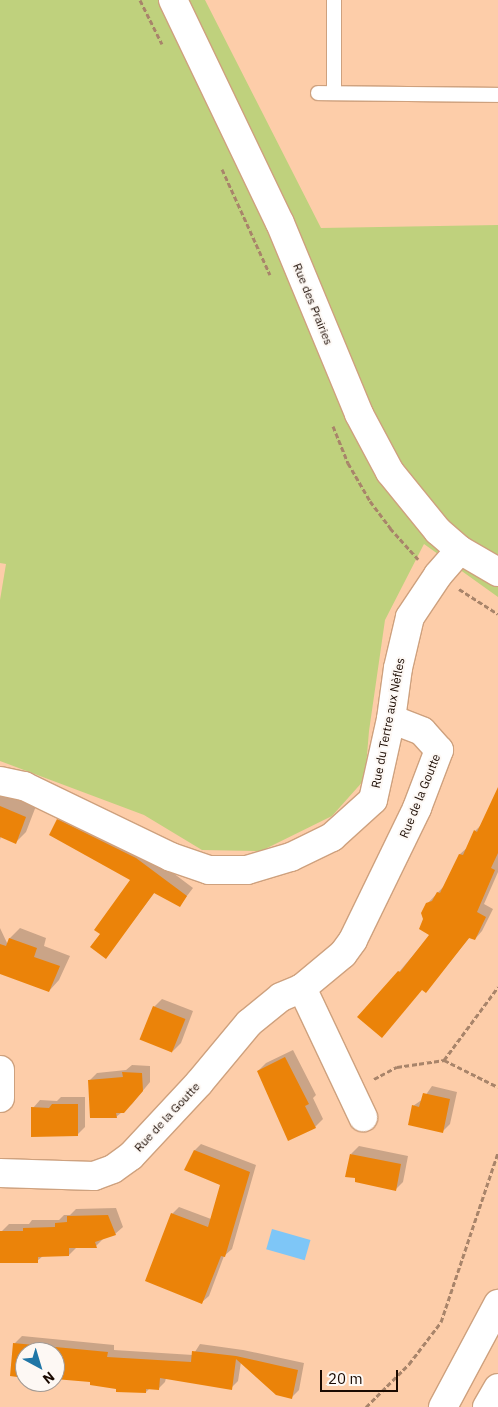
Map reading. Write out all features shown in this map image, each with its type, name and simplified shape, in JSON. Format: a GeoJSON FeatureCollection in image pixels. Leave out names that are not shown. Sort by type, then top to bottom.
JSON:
{"type":"FeatureCollection","features":[{"type":"Feature","properties":{"kind":"street","name":"Rue des Prairies"},"geometry":{"type":"LineString","coordinates":[[173,0],[280,223],[359,414],[390,472],[438,531],[460,550],[498,572]]}},
{"type":"Feature","properties":{"kind":"street","name":"Rue du Tertre aux Nèfles"},"geometry":{"type":"LineString","coordinates":[[0,781],[24,786],[178,860],[209,870],[247,870],[291,857],[332,837],[374,800],[391,719],[398,668],[410,617],[438,575],[460,550]]}},
{"type":"Feature","properties":{"kind":"street","name":"Rue de la Goutte"},"geometry":{"type":"LineString","coordinates":[[0,1173],[94,1176],[113,1169],[131,1156],[199,1084],[249,1023],[281,997],[302,988],[343,954],[353,940],[417,808],[439,750],[422,732],[391,719]]}},
{"type":"Feature","properties":{"kind":"street"},"geometry":{"type":"LineString","coordinates":[[302,988],[363,1117]]}},
{"type":"Feature","properties":{"kind":"street"},"geometry":{"type":"LineString","coordinates":[[0,1070],[0,1098]]}},
{"type":"Feature","properties":{"kind":"street"},"geometry":{"type":"LineString","coordinates":[[443,1407],[498,1304]]}},
{"type":"Feature","properties":{"kind":"street"},"geometry":{"type":"LineString","coordinates":[[487,1407],[498,1388]]}},
{"type":"Feature","properties":{"kind":"lane"},"geometry":{"type":"LineString","coordinates":[[334,0],[334,93]]}},
{"type":"Feature","properties":{"kind":"lane"},"geometry":{"type":"LineString","coordinates":[[318,93],[498,95]]}},
{"type":"Feature","properties":{"kind":"path"},"geometry":{"type":"LineString","coordinates":[[444,1060],[498,987]]}},
{"type":"Feature","properties":{"kind":"path"},"geometry":{"type":"LineString","coordinates":[[350,1092],[397,1067],[444,1060],[498,1087]]}},
{"type":"Feature","properties":{"kind":"path"},"geometry":{"type":"LineString","coordinates":[[366,1407],[408,1364],[441,1322],[498,1153]]}},
{"type":"Feature","properties":{"kind":"green space"},"geometry":{"type":"Polygon","coordinates":[[[0,0],[205,0],[321,228],[498,225],[498,597],[424,544],[385,620],[369,731],[365,779],[332,816],[261,851],[202,850],[144,815],[0,761],[0,600],[6,564],[0,563],[0,0]]]}},
{"type":"Feature","properties":{"kind":"water"},"geometry":{"type":"Polygon","coordinates":[[[272,1229],[310,1240],[305,1260],[266,1249],[272,1229]]]}},
{"type":"Feature","properties":{"kind":"building"},"geometry":{"type":"Polygon","coordinates":[[[498,787],[498,853],[491,868],[495,870],[477,912],[486,917],[475,940],[469,938],[426,993],[422,990],[382,1038],[357,1017],[398,971],[400,972],[429,935],[419,929],[423,919],[421,913],[426,903],[432,901],[437,892],[440,893],[459,854],[463,855],[474,830],[477,832],[498,787]]]}},
{"type":"Feature","properties":{"kind":"building"},"geometry":{"type":"Polygon","coordinates":[[[0,806],[26,817],[16,844],[0,837],[0,806]]]}},
{"type":"Feature","properties":{"kind":"building"},"geometry":{"type":"Polygon","coordinates":[[[57,819],[136,858],[187,896],[180,907],[154,893],[106,959],[90,947],[100,934],[94,930],[130,880],[49,835],[57,819]]]}},
{"type":"Feature","properties":{"kind":"building"},"geometry":{"type":"Polygon","coordinates":[[[9,938],[37,948],[34,957],[60,966],[49,992],[0,974],[0,944],[6,946],[9,938]]]}},
{"type":"Feature","properties":{"kind":"building"},"geometry":{"type":"Polygon","coordinates":[[[153,1006],[185,1019],[172,1052],[140,1039],[153,1006]]]}},
{"type":"Feature","properties":{"kind":"building"},"geometry":{"type":"Polygon","coordinates":[[[285,1057],[309,1104],[305,1106],[316,1128],[288,1141],[257,1071],[285,1057]]]}},
{"type":"Feature","properties":{"kind":"building"},"geometry":{"type":"Polygon","coordinates":[[[122,1072],[142,1073],[143,1091],[124,1113],[116,1113],[117,1118],[90,1118],[88,1080],[123,1077],[122,1072]]]}},
{"type":"Feature","properties":{"kind":"building"},"geometry":{"type":"Polygon","coordinates":[[[423,1093],[450,1099],[443,1133],[408,1125],[412,1105],[419,1107],[423,1093]]]}},
{"type":"Feature","properties":{"kind":"building"},"geometry":{"type":"Polygon","coordinates":[[[52,1104],[78,1104],[78,1136],[31,1137],[31,1107],[49,1108],[52,1104]]]}},
{"type":"Feature","properties":{"kind":"building"},"geometry":{"type":"Polygon","coordinates":[[[194,1150],[250,1172],[225,1257],[221,1256],[202,1304],[145,1281],[171,1213],[208,1227],[220,1185],[184,1170],[194,1150]]]}},
{"type":"Feature","properties":{"kind":"building"},"geometry":{"type":"Polygon","coordinates":[[[350,1154],[401,1164],[396,1191],[355,1182],[355,1178],[345,1177],[350,1154]]]}},
{"type":"Feature","properties":{"kind":"building"},"geometry":{"type":"Polygon","coordinates":[[[108,1215],[116,1235],[95,1242],[97,1248],[69,1248],[69,1256],[38,1257],[38,1263],[0,1263],[0,1231],[23,1231],[23,1228],[55,1227],[55,1223],[67,1222],[67,1216],[108,1215]]]}},
{"type":"Feature","properties":{"kind":"building"},"geometry":{"type":"Polygon","coordinates":[[[13,1343],[15,1343],[15,1377],[10,1376],[13,1343]]]}},
{"type":"Feature","properties":{"kind":"building"},"geometry":{"type":"Polygon","coordinates":[[[65,1348],[108,1352],[107,1357],[191,1362],[192,1351],[236,1356],[298,1370],[292,1399],[276,1395],[236,1359],[232,1390],[160,1378],[159,1390],[146,1389],[146,1393],[116,1392],[116,1389],[90,1385],[90,1382],[65,1380],[65,1348]]]}}]}
